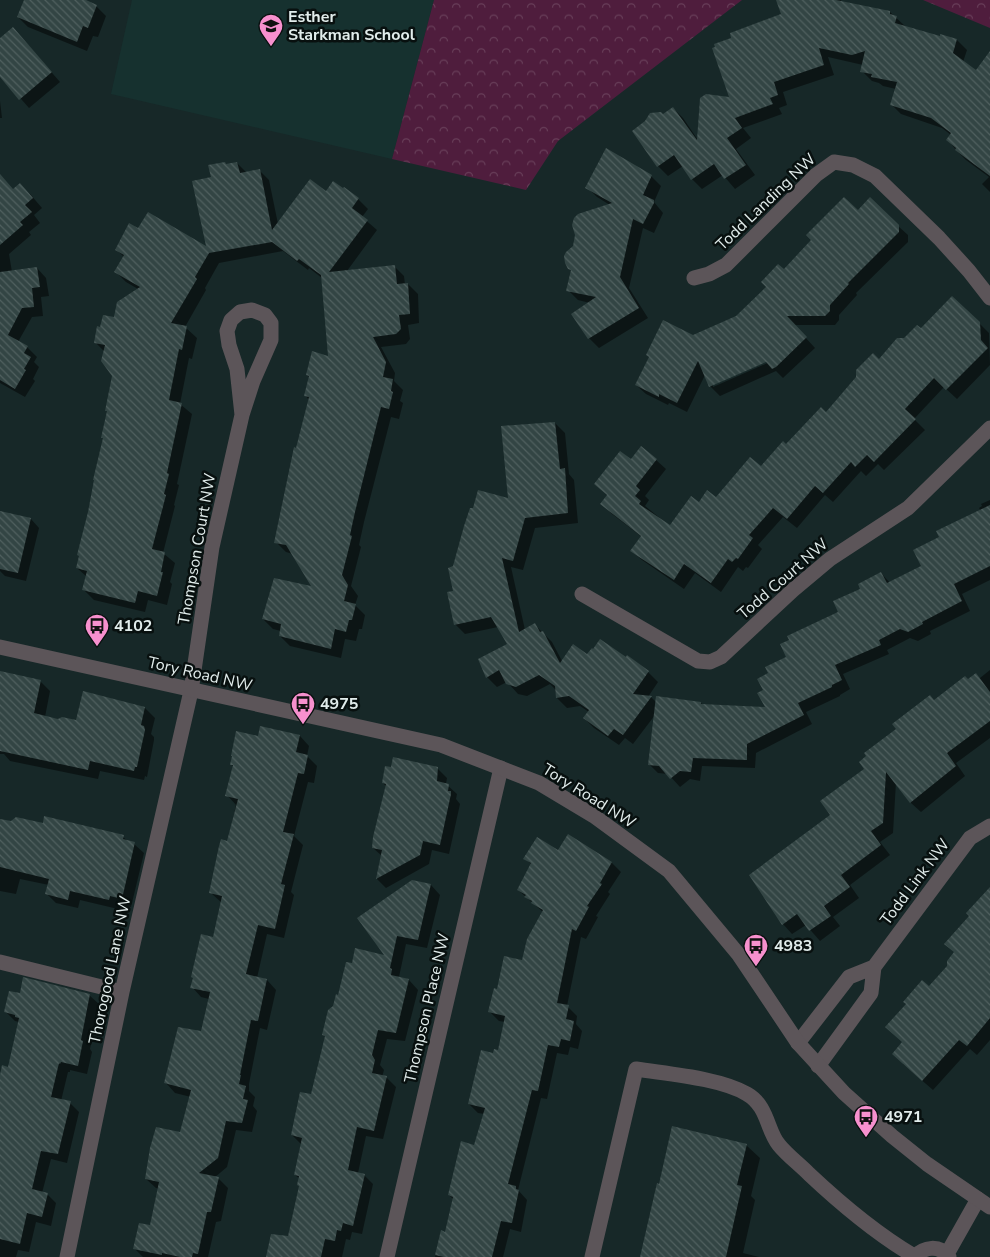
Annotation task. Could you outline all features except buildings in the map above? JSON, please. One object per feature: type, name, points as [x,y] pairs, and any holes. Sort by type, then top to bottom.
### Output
[{"type":"street","name":"Todd Landing NW","points":[[694,278],[709,274],[726,265],[816,174],[834,162],[853,165],[875,176],[939,238],[990,298]]},
{"type":"street","name":"Thompson Court NW","points":[[191,690],[212,547],[242,415],[253,381],[271,340],[271,323],[265,315],[252,310],[240,312],[231,320],[227,331],[229,345],[237,369],[242,415]]},
{"type":"street","name":"Todd Court NW","points":[[582,594],[698,661],[710,662],[721,657],[793,590],[830,559],[908,508],[990,428]]},
{"type":"street","name":"Tory Road NW","points":[[0,647],[441,745],[539,783],[594,816],[669,871],[739,955],[798,1043],[818,1066],[857,1105],[892,1136],[927,1164],[984,1203]]},
{"type":"street","name":"Thorogood Lane NW","points":[[68,1257],[122,992],[191,690]]},
{"type":"street","name":"Thompson Place NW","points":[[387,1257],[501,768]]},
{"type":"street","name":"Todd Link NW","points":[[798,1043],[849,977],[874,966],[970,838],[990,826]]},
{"type":"street","points":[[0,962],[122,992]]},
{"type":"street","points":[[818,1066],[871,993],[874,966]]},
{"type":"street","points":[[592,1257],[636,1069],[678,1075],[729,1086],[749,1095],[766,1114],[777,1144],[837,1200],[886,1240],[914,1257],[926,1248],[941,1250],[948,1255],[984,1203]]},
{"type":"shaded area","name":"Esther Starkman School","points":[[132,0],[434,0],[392,159],[111,94]]},
{"type":"green space","points":[[434,0],[742,0],[558,141],[526,190],[392,159]]},
{"type":"green space","points":[[923,0],[990,0],[990,28]]},
{"type":"place","name":"Esther Starkman School","points":[[271,47]]},
{"type":"place","name":"4102","points":[[97,647]]},
{"type":"place","name":"4975","points":[[303,725]]},
{"type":"place","name":"4983","points":[[756,967]]},
{"type":"place","name":"4971","points":[[866,1138]]}]
